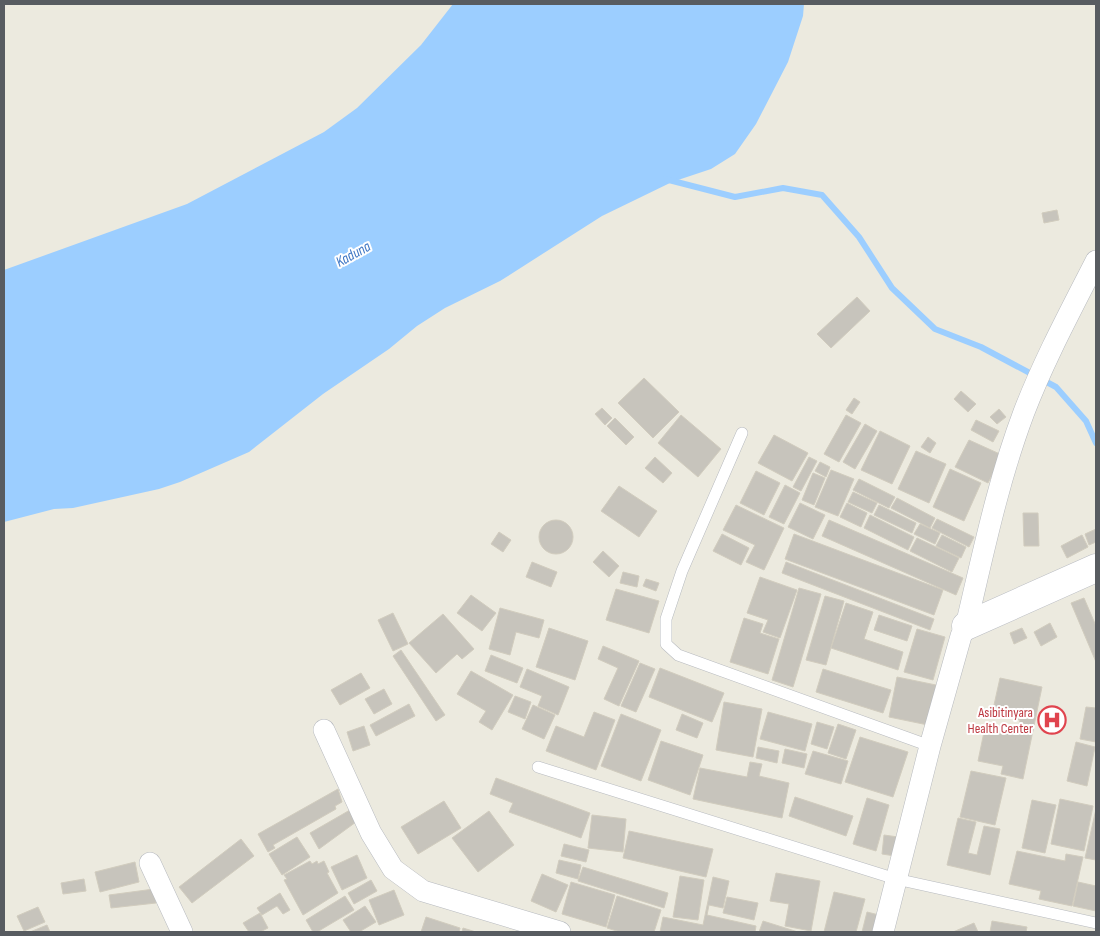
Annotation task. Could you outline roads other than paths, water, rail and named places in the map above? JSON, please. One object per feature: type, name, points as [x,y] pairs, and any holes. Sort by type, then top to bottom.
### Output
[{"type":"street","points":[[883,932],[930,746],[961,636],[966,626],[992,516],[1024,413],[1047,358],[1096,261]]},
{"type":"street","points":[[966,626],[1096,568]]},
{"type":"street","points":[[324,730],[371,833],[393,869],[423,891],[560,932]]},
{"type":"street","points":[[150,863],[182,932]]},
{"type":"lane","points":[[742,434],[682,571],[666,619],[666,644],[678,655],[930,746]]},
{"type":"lane","points":[[538,767],[896,878],[1096,923]]},
{"type":"water","name":"Kaduna","points":[[453,4],[804,4],[803,16],[788,62],[756,124],[735,154],[711,169],[672,182],[602,216],[500,281],[445,308],[323,394],[249,452],[180,482],[159,489],[73,508],[54,509],[4,522],[4,270],[187,204],[324,132],[357,108],[421,45]]},
{"type":"waterway","points":[[665,179],[735,197],[783,188],[822,195],[859,237],[892,288],[935,329],[981,347],[1056,387],[1086,421],[1096,443]]},
{"type":"place","name":"Asibitinyara Health Center","points":[[1052,720]]}]
